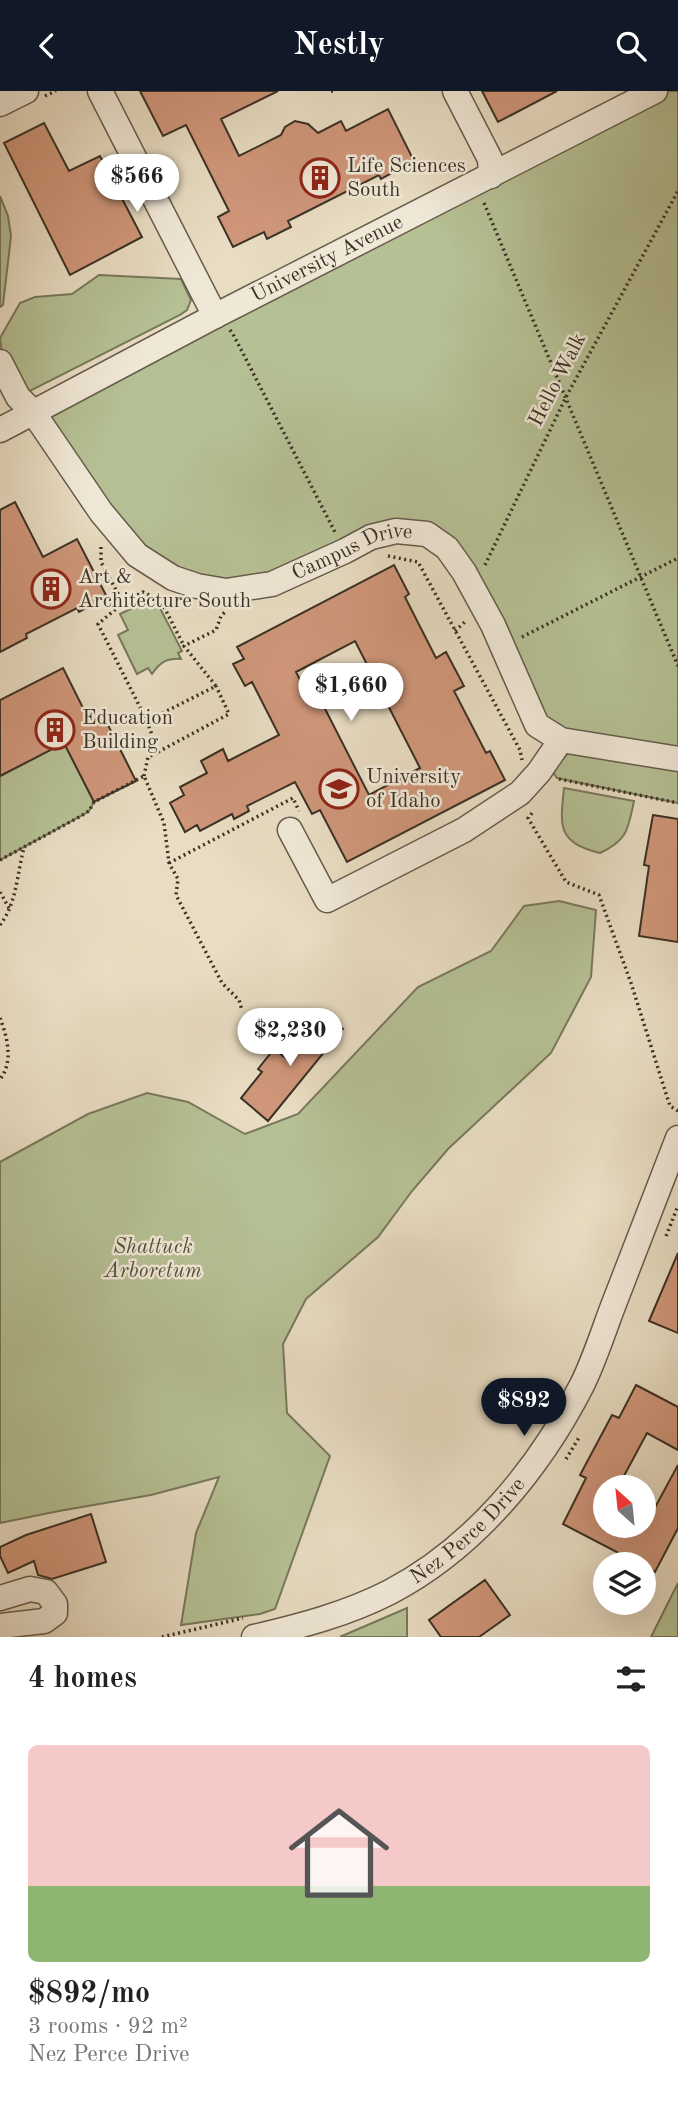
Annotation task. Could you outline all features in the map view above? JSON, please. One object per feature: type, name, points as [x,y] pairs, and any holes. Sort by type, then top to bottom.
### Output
[{"type":"street","points":[[0,104],[26,91]]},
{"type":"street","points":[[100,91],[215,316]]},
{"type":"street","points":[[455,91],[490,159],[484,180]]},
{"type":"street","name":"University Avenue","points":[[0,430],[215,316],[655,91]]},
{"type":"street","name":"Campus Drive","points":[[0,362],[18,397],[33,412],[101,512],[137,555],[173,578],[226,591],[272,585],[371,537],[396,531],[427,534],[447,548],[473,588],[537,725],[561,740],[678,759]]},
{"type":"street","points":[[297,826],[327,900],[464,830],[520,793],[531,767],[561,740]]},
{"type":"street","name":"Nez Perce Drive","points":[[251,1627],[318,1621],[391,1591],[434,1565],[472,1533],[512,1492],[551,1441],[583,1384],[678,1138]]},
{"type":"street","points":[[0,1598],[30,1589],[47,1592],[55,1604],[55,1613],[44,1621],[0,1626]]},
{"type":"path","points":[[484,180],[566,397],[678,666]]},
{"type":"path","name":"Hello Walk","points":[[473,588],[566,397],[678,191]]},
{"type":"path","points":[[215,316],[233,334],[345,551]]},
{"type":"path","points":[[101,542],[101,562],[123,603]]},
{"type":"path","points":[[379,555],[418,562],[531,767],[557,778],[678,803]]},
{"type":"path","points":[[501,647],[678,558]]},
{"type":"path","points":[[158,752],[147,721],[99,624],[123,603],[144,592],[160,601],[184,646],[216,686],[229,714],[158,752],[148,757],[144,776],[164,823],[169,863],[178,879],[176,895],[222,982],[239,999],[242,1010]]},
{"type":"path","points":[[184,646],[216,630],[221,615],[229,609]]},
{"type":"path","points":[[147,721],[216,686]]},
{"type":"path","points":[[0,860],[81,816],[89,811],[94,802],[144,776]]},
{"type":"path","points":[[169,863],[293,798],[297,826]]},
{"type":"path","points":[[535,808],[528,818],[566,882],[599,895],[631,983],[670,1106],[678,1111]]},
{"type":"path","points":[[0,925],[17,885],[18,868],[24,848]]},
{"type":"path","points":[[0,891],[9,908]]},
{"type":"path","points":[[0,1018],[9,1052],[4,1075],[0,1079]]},
{"type":"path","points":[[162,1637],[251,1627]]},
{"type":"green space","points":[[655,91],[678,91],[678,759],[561,740],[520,687],[427,534],[226,591],[137,555],[33,412]]},
{"type":"green space","points":[[0,196],[8,216],[11,236],[3,305],[0,307]]},
{"type":"green space","points":[[99,275],[181,279],[191,300],[187,310],[180,315],[18,397],[4,370],[0,338],[20,303],[35,297],[72,294]]},
{"type":"green space","points":[[145,602],[159,606],[182,651],[178,653],[181,659],[164,662],[152,674],[148,668],[137,674],[118,635],[128,630],[120,614]]},
{"type":"green space","points":[[62,739],[94,802],[89,811],[81,816],[0,860],[0,776],[39,756]]},
{"type":"green space","points":[[570,751],[678,768],[678,803],[557,778],[552,771]]},
{"type":"green space","points":[[564,788],[634,801],[628,826],[621,838],[600,853],[586,849],[569,838],[562,823]]},
{"type":"green space","name":"Shattuck Arboretum","points":[[559,901],[596,910],[591,977],[551,1053],[448,1149],[378,1237],[306,1299],[283,1344],[287,1413],[330,1456],[275,1609],[260,1614],[181,1625],[196,1533],[219,1477],[151,1495],[0,1523],[0,1162],[88,1114],[147,1093],[188,1102],[245,1134],[298,1114],[418,987],[491,951],[524,906]]},
{"type":"green space","points":[[678,1583],[678,1637],[651,1637]]},
{"type":"green space","points":[[407,1608],[407,1637],[340,1637],[342,1636]]},
{"type":"building","name":"Life Sciences South","points":[[140,91],[278,91],[221,119],[239,156],[281,135],[285,127],[295,121],[308,124],[318,133],[341,121],[346,131],[388,109],[414,161],[381,179],[379,175],[288,221],[291,227],[267,239],[264,232],[233,247],[218,217],[229,211],[186,125],[163,136]]},
{"type":"building","points":[[482,91],[557,91],[498,122]]},
{"type":"building","points":[[44,123],[69,171],[100,156],[142,237],[70,275],[4,143]]},
{"type":"building","name":"Art & Architecture South","points":[[15,502],[43,557],[77,539],[107,597],[79,612],[77,608],[26,634],[27,638],[0,652],[0,510]]},
{"type":"building","points":[[394,565],[409,594],[405,597],[436,658],[446,652],[464,686],[454,691],[486,753],[490,751],[505,780],[347,862],[320,810],[312,814],[295,782],[247,806],[249,811],[234,819],[232,814],[200,831],[197,825],[185,832],[170,803],[184,795],[180,787],[207,773],[201,761],[223,749],[228,761],[279,735],[252,682],[245,686],[233,664],[244,659],[237,647]],"holes":[[[355,641],[420,768],[369,795],[318,695],[310,699],[296,672]]]},
{"type":"building","name":"Education Building","points":[[63,668],[89,720],[102,713],[136,781],[94,802],[64,743],[0,776],[0,700]]},
{"type":"building","points":[[653,815],[678,819],[678,942],[639,936],[649,866],[644,865]]},
{"type":"building","points":[[322,1012],[343,1029],[268,1121],[241,1098],[262,1072],[258,1069],[274,1049],[286,1058]]},
{"type":"building","points":[[678,1253],[678,1333],[649,1321]]},
{"type":"building","points":[[636,1385],[678,1407],[678,1450],[647,1433],[624,1475],[593,1475],[593,1538],[656,1538],[656,1506],[678,1465],[678,1528],[656,1570],[656,1552],[617,1552],[563,1524],[586,1478],[580,1475],[612,1415],[619,1418]]},
{"type":"building","points":[[91,1514],[106,1562],[52,1579],[38,1575],[34,1561],[8,1573],[0,1556],[0,1547],[26,1535]]},
{"type":"building","points":[[485,1580],[510,1615],[479,1637],[441,1637],[429,1620]]},
{"type":"place","name":"Life Sciences South","points":[[320,178]]},
{"type":"place","name":"Art & Architecture South","points":[[51,589]]},
{"type":"place","name":"Education Building","points":[[55,730]]},
{"type":"place","name":"University of Idaho","points":[[339,789]]}]
